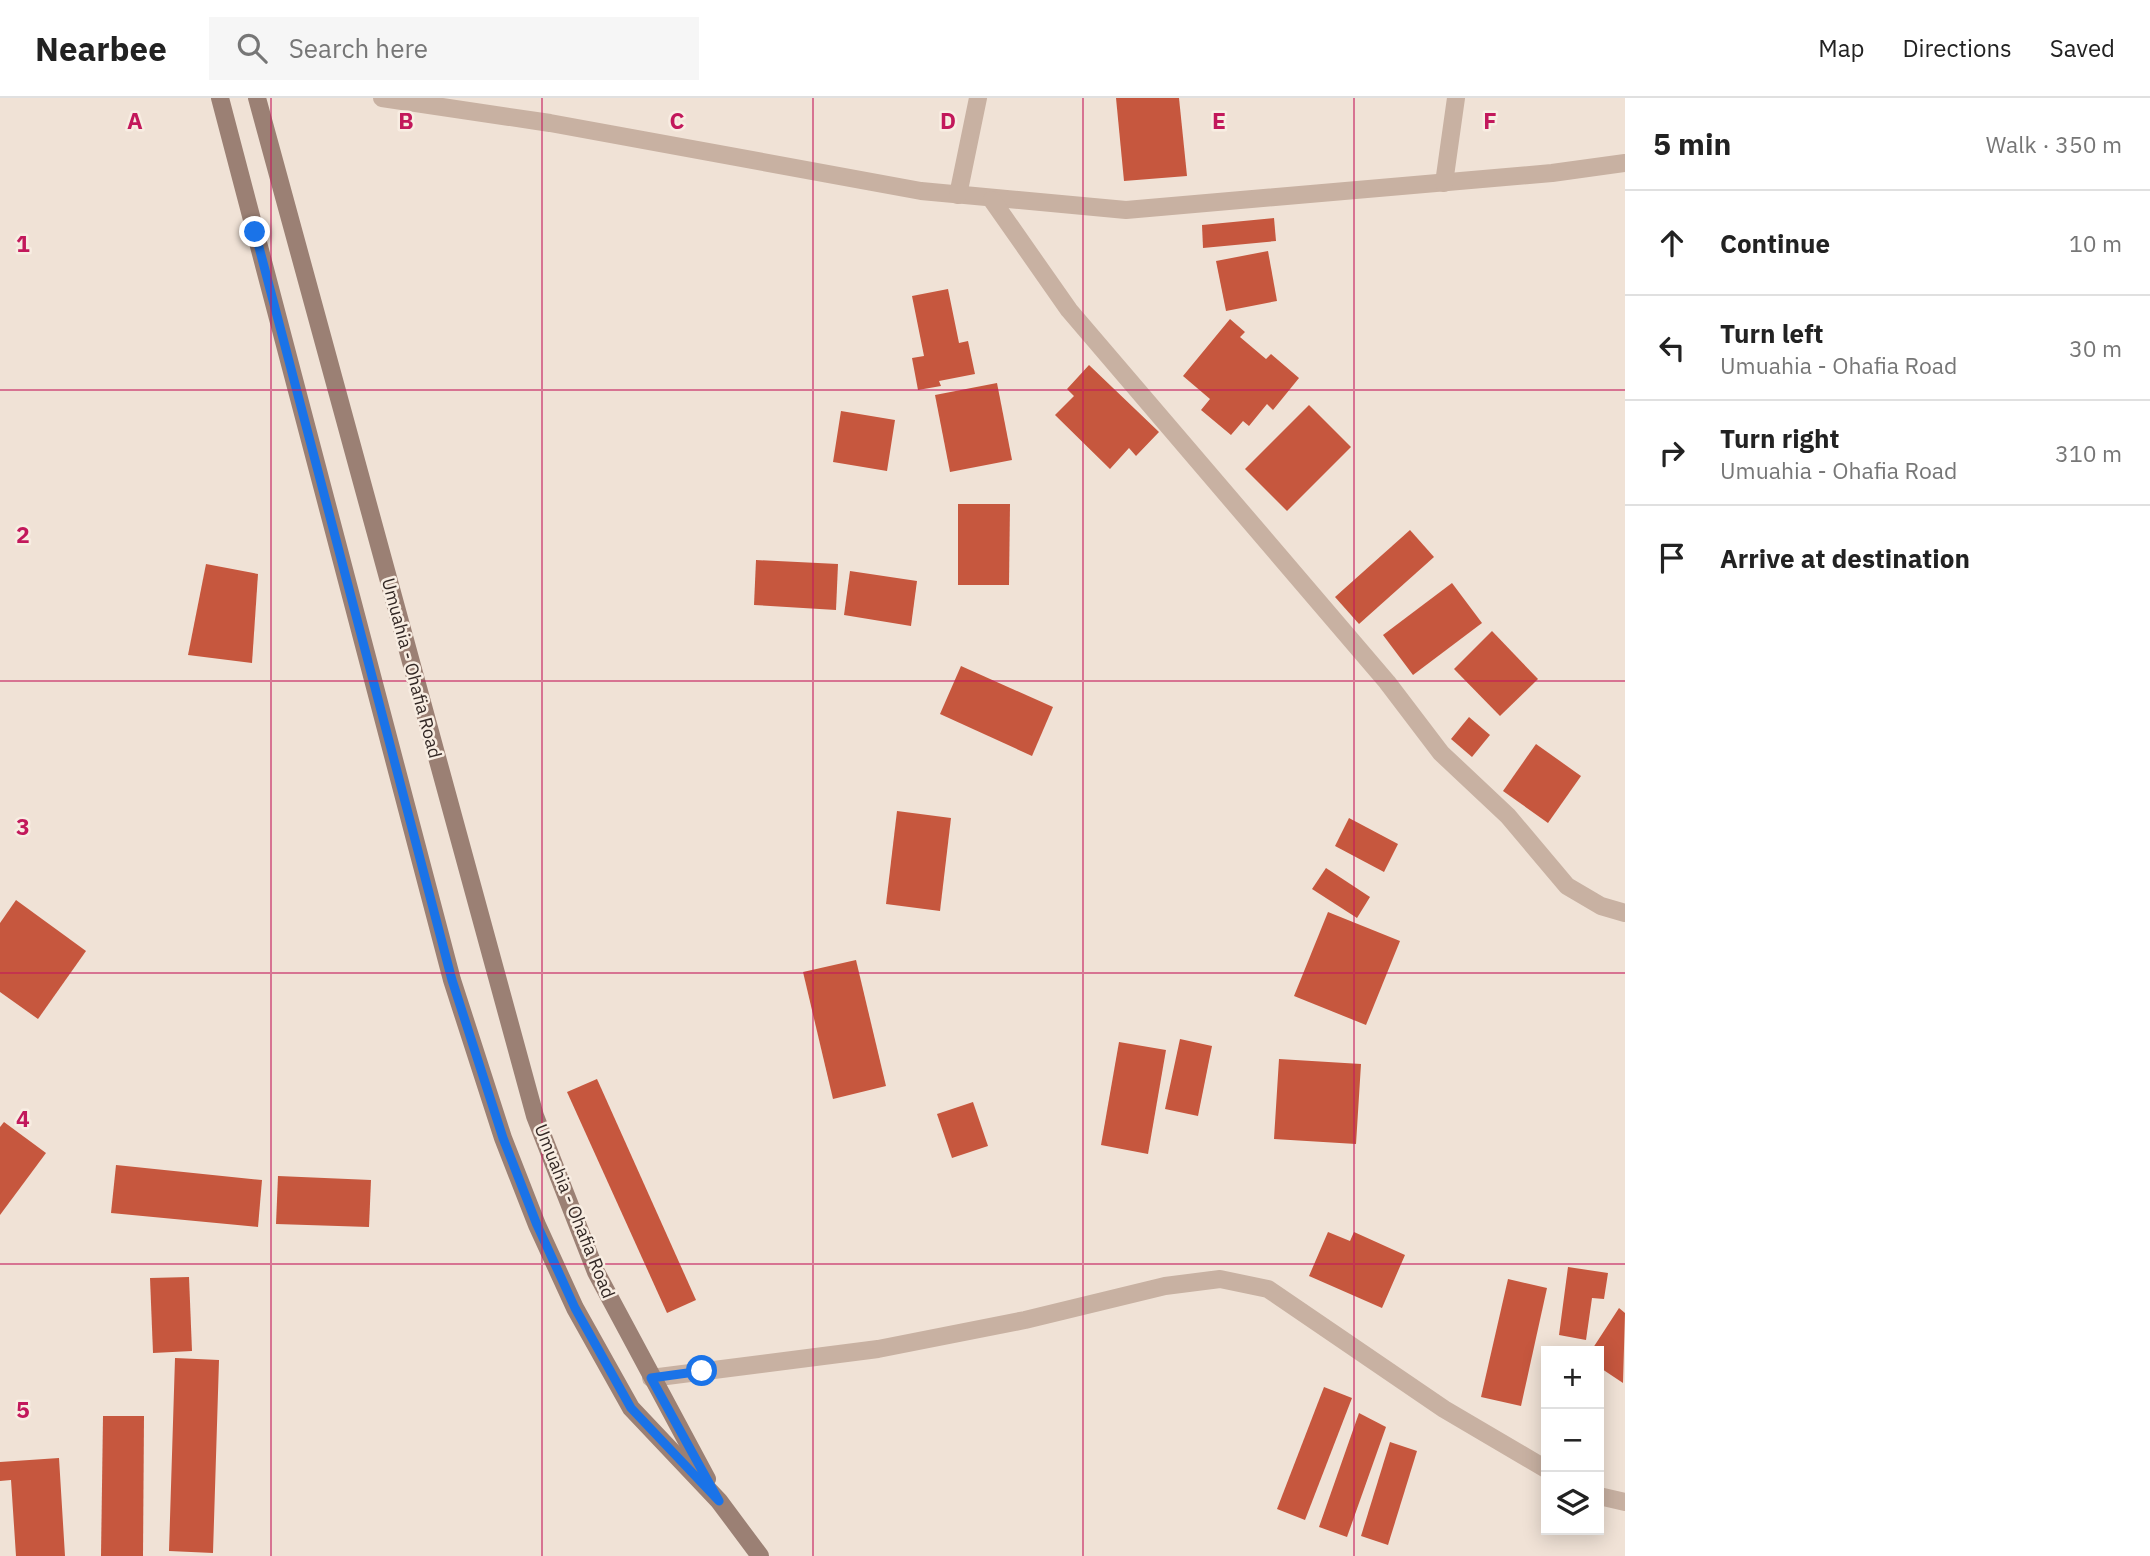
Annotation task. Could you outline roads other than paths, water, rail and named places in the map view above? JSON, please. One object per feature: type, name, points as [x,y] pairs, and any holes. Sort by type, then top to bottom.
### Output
[{"type":"main road","name":"Umuahia - Ohafia Road","points":[[220,98],[452,980],[503,1138],[537,1225],[575,1308],[631,1408],[719,1501]]},
{"type":"main road","name":"Umuahia - Ohafia Road","points":[[257,98],[536,1116],[597,1272],[651,1378],[719,1501]]},
{"type":"main road","points":[[719,1501],[760,1556]]},
{"type":"street","points":[[382,98],[550,123],[921,191],[992,200],[1126,210],[1552,173],[1625,163]]},
{"type":"street","points":[[958,195],[978,98]]},
{"type":"street","points":[[1444,183],[1456,98]]},
{"type":"street","points":[[992,200],[1069,310],[1387,682],[1441,753],[1508,816],[1567,886],[1601,906],[1625,913]]},
{"type":"street","points":[[651,1378],[878,1349],[1025,1320],[1165,1286],[1220,1279],[1268,1289],[1444,1409],[1541,1466]]},
{"type":"street","points":[[1604,1497],[1625,1502]]}]
